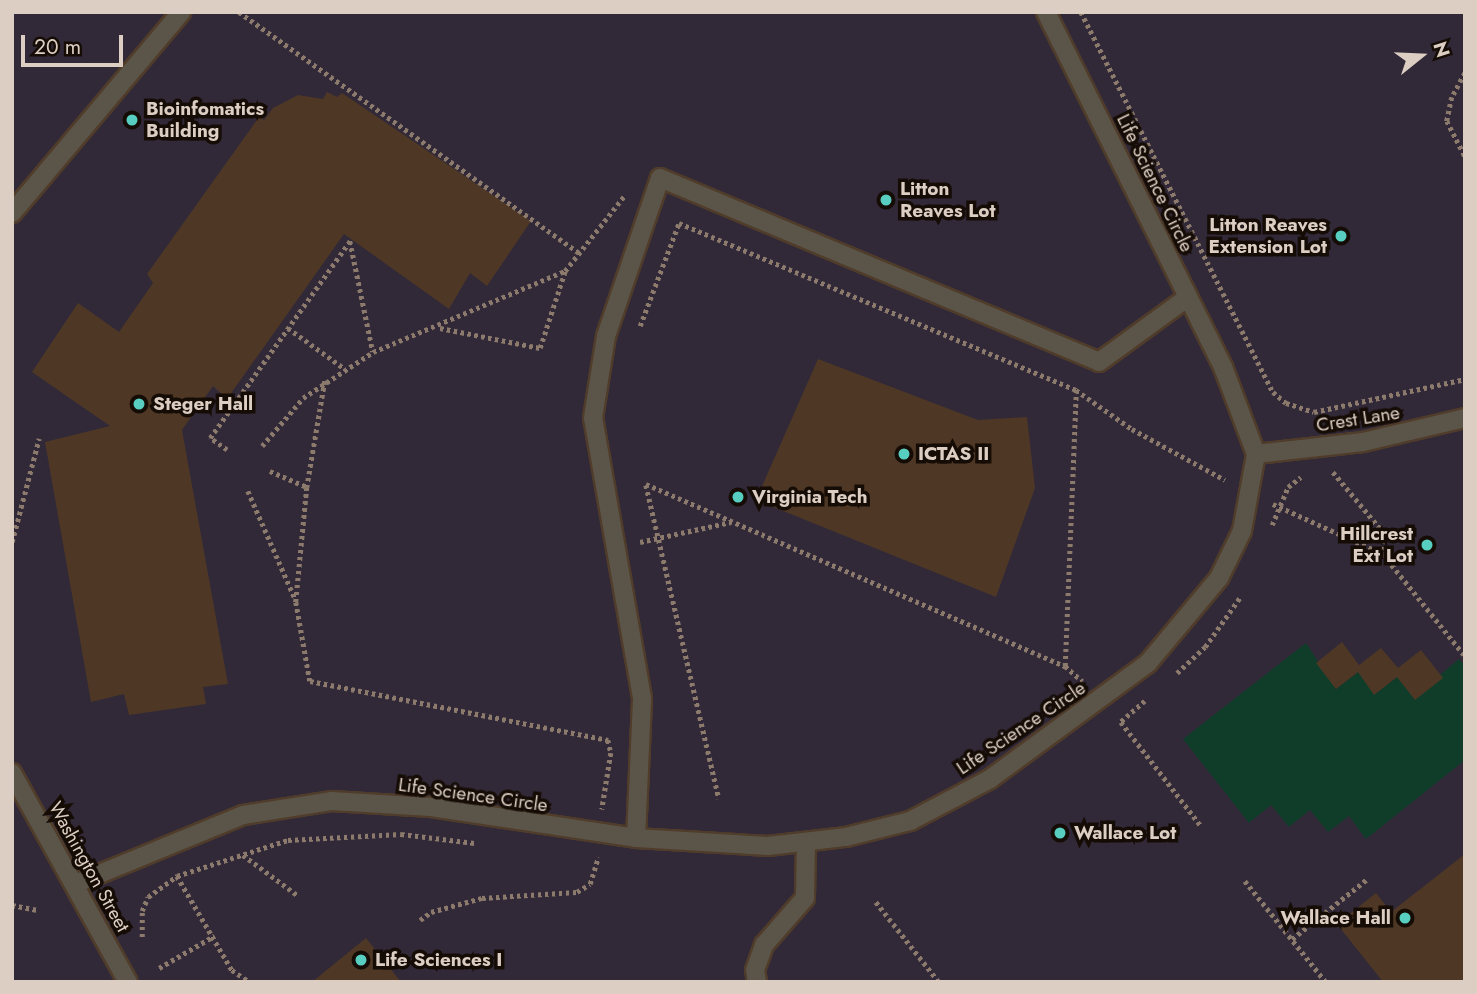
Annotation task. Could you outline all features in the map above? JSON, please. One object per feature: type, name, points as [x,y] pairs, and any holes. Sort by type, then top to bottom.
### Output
[{"type":"street","points":[[12,213],[181,12]]},
{"type":"street","name":"Life Science Circle","points":[[75,884],[243,815],[331,801],[431,807],[599,835],[768,846],[806,842],[910,821],[990,779],[1148,663],[1195,612],[1219,578],[1242,531],[1252,494],[1256,454],[1223,367],[1046,12]]},
{"type":"street","points":[[636,838],[642,698],[593,418],[606,336],[660,178],[1099,362],[1188,297]]},
{"type":"street","name":"Crest Lane","points":[[1256,454],[1363,442],[1465,418]]},
{"type":"street","name":"Washington Street","points":[[12,773],[128,982]]},
{"type":"street","points":[[757,982],[755,970],[764,946],[805,898],[806,842]]},
{"type":"path","points":[[239,12],[580,253]]},
{"type":"path","points":[[1081,12],[1273,393],[1286,404],[1314,412],[1465,379]]},
{"type":"path","points":[[1465,73],[1452,97],[1447,121],[1465,156]]},
{"type":"path","points":[[438,328],[540,348],[565,271],[625,195]]},
{"type":"path","points":[[635,338],[679,223],[1076,390],[1132,429],[1252,494],[1383,554],[1465,656]]},
{"type":"path","points":[[227,450],[210,438],[350,241],[373,352]]},
{"type":"path","points":[[262,446],[285,416],[325,382],[373,352],[438,328],[565,271]]},
{"type":"path","points":[[288,328],[345,369]]},
{"type":"path","points":[[296,602],[307,487],[325,382]]},
{"type":"path","points":[[1065,666],[1076,390]]},
{"type":"path","points":[[12,542],[39,438]]},
{"type":"path","points":[[1319,469],[1344,481],[1384,533],[1383,554]]},
{"type":"path","points":[[271,471],[307,487]]},
{"type":"path","points":[[1269,535],[1278,506],[1288,487],[1310,473]]},
{"type":"path","points":[[719,799],[646,484],[1065,666],[1102,699],[1201,826]]},
{"type":"path","points":[[248,491],[296,602],[310,681],[608,740],[611,753],[598,858],[590,884],[577,892],[482,898],[432,912],[420,920]]},
{"type":"path","points":[[659,536],[731,522]]},
{"type":"path","points":[[1170,680],[1205,647],[1245,588]]},
{"type":"path","points":[[1121,722],[1152,695]]},
{"type":"path","points":[[142,937],[142,911],[148,897],[177,876],[288,840],[401,834],[480,844]]},
{"type":"path","points":[[242,855],[297,895]]},
{"type":"path","points":[[585,856],[610,859]]},
{"type":"path","points":[[177,876],[232,970],[250,982]]},
{"type":"path","points":[[1292,939],[1366,880]]},
{"type":"path","points":[[1245,881],[1326,982]]},
{"type":"path","points":[[876,902],[939,982]]},
{"type":"path","points":[[12,905],[38,910]]},
{"type":"path","points":[[159,968],[214,936]]},
{"type":"shaded area","name":"Virginia Tech","points":[[12,12],[1465,12],[1465,982],[12,982]]},
{"type":"green space","points":[[1306,643],[1336,689],[1358,672],[1375,694],[1397,677],[1440,675],[1459,659],[1465,666],[1465,760],[1366,839],[1349,816],[1328,832],[1310,810],[1289,827],[1271,805],[1249,823],[1183,739]]},
{"type":"building","name":"Steger Hall","points":[[327,92],[337,97],[342,93],[531,221],[487,286],[470,273],[449,309],[344,234],[227,399],[213,386],[182,430],[228,684],[203,687],[206,704],[129,715],[124,694],[91,702],[45,442],[110,426],[32,372],[78,303],[119,332],[153,283],[147,274],[259,117],[264,120],[273,108],[298,95],[323,99]]},
{"type":"building","name":"ICTAS II","points":[[818,359],[978,420],[1027,417],[1035,488],[996,597],[756,500]]},
{"type":"building","points":[[1342,642],[1359,665],[1381,648],[1398,668],[1421,650],[1443,678],[1415,700],[1397,677],[1374,695],[1358,672],[1336,689],[1316,663]]},
{"type":"building","name":"Wallace Hall","points":[[1465,854],[1465,982],[1383,982],[1337,924],[1376,893],[1391,912]]},
{"type":"building","name":"Life Sciences I","points":[[366,938],[401,982],[312,982]]},
{"type":"place","name":"Bioinfomatics Building","points":[[132,120]]},
{"type":"place","name":"Litton Reaves Lot","points":[[886,200]]},
{"type":"place","name":"Litton Reaves Extension Lot","points":[[1341,236]]},
{"type":"place","name":"Steger Hall","points":[[139,404]]},
{"type":"place","name":"ICTAS II","points":[[904,454]]},
{"type":"place","name":"Virginia Tech","points":[[738,497]]},
{"type":"place","name":"Hillcrest Ext Lot","points":[[1427,545]]},
{"type":"place","name":"Wallace Lot","points":[[1060,833]]},
{"type":"place","name":"Wallace Hall","points":[[1405,918]]},
{"type":"place","name":"Life Sciences I","points":[[361,960]]}]
